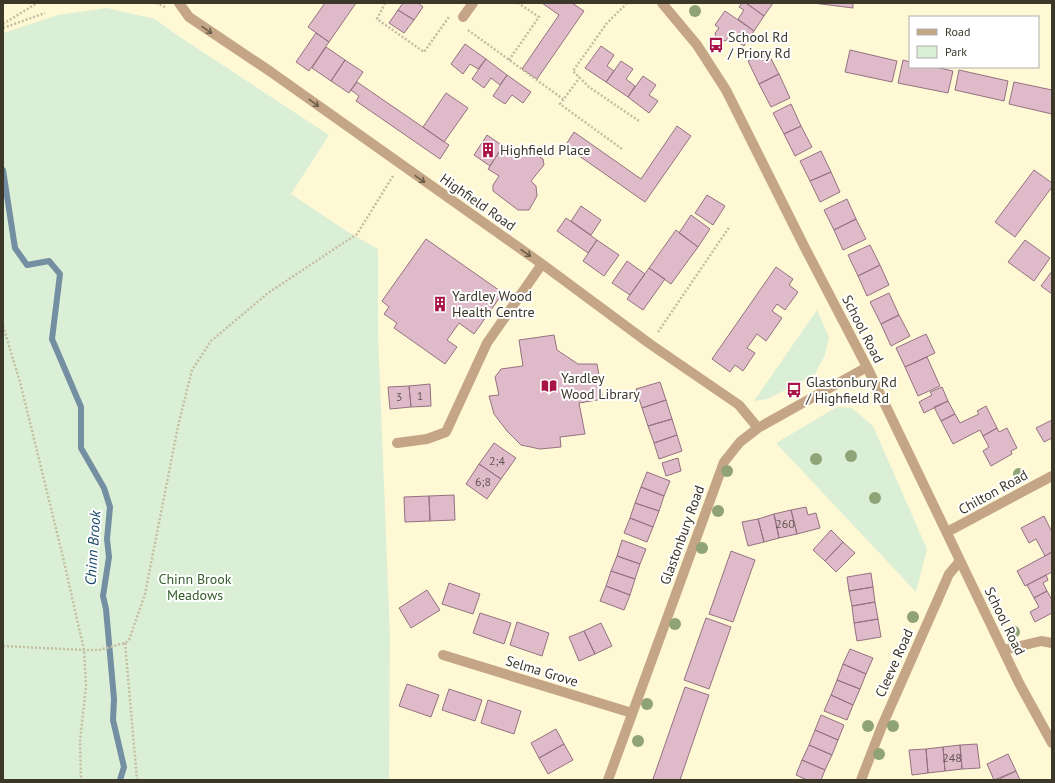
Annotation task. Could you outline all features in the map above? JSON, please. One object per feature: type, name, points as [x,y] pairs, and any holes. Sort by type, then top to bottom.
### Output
[{"type":"street","name":"Highfield Road","points":[[179,3],[189,17],[271,72],[400,165],[542,264],[650,344],[739,405],[758,428]]},
{"type":"street","points":[[461,20],[473,3]]},
{"type":"street","name":"School Road","points":[[662,3],[697,46],[726,90],[804,246],[867,366],[1019,683],[1052,743]]},
{"type":"street","points":[[397,443],[427,439],[446,432],[487,343],[542,264]]},
{"type":"street","name":"Glastonbury Road","points":[[608,780],[724,462],[740,442],[758,428],[867,366]]},
{"type":"street","name":"Chilton Road","points":[[947,532],[1052,476]]},
{"type":"street","name":"Cleeve Road","points":[[860,780],[882,726],[949,574],[960,561]]},
{"type":"street","points":[[1004,650],[1041,641],[1052,643]]},
{"type":"street","name":"Selma Grove","points":[[443,655],[632,713]]},
{"type":"path","points":[[3,24],[37,3]]},
{"type":"path","points":[[385,3],[377,19],[424,52],[449,16],[461,20],[509,60],[563,99]]},
{"type":"path","points":[[509,60],[539,18],[518,3]]},
{"type":"path","points":[[627,3],[606,23],[573,71],[589,87],[639,121]]},
{"type":"path","points":[[3,28],[45,13]]},
{"type":"path","points":[[580,78],[560,104],[622,148]]},
{"type":"path","points":[[3,646],[98,650],[125,643],[129,640],[145,594],[178,426],[192,370],[211,341],[268,293],[357,234],[400,165]]},
{"type":"path","points":[[650,344],[730,226]]},
{"type":"path","points":[[3,326],[20,382],[84,650],[86,686],[80,741],[81,780]]},
{"type":"path","points":[[125,643],[137,780]]},
{"type":"green space","name":"Chinn Brook Meadows","points":[[107,8],[155,19],[329,135],[291,194],[348,232],[378,249],[378,332],[390,637],[389,780],[3,780],[3,33],[58,15]]},
{"type":"green space","points":[[817,310],[829,337],[825,355],[815,374],[768,399],[754,401]]},
{"type":"green space","points":[[837,407],[852,408],[873,426],[927,549],[916,592],[776,443]]},
{"type":"building","points":[[325,3],[356,3],[329,42],[308,27]]},
{"type":"building","points":[[403,3],[418,3],[423,7],[414,20],[398,10]]},
{"type":"building","points":[[542,3],[572,3],[584,11],[537,79],[522,69],[559,15]]},
{"type":"building","points":[[742,3],[746,3],[764,16],[754,31],[738,19],[744,10],[739,7]]},
{"type":"building","points":[[746,3],[773,3],[764,16]]},
{"type":"building","points":[[813,3],[853,3],[853,8]]},
{"type":"building","points":[[398,10],[414,20],[404,33],[389,23]]},
{"type":"building","points":[[725,11],[754,31],[744,46],[729,36],[727,40],[721,42],[716,37],[715,33],[719,28],[715,25]]},
{"type":"building","points":[[316,33],[329,42],[309,71],[296,62]]},
{"type":"building","points":[[465,44],[486,59],[478,69],[470,64],[463,74],[451,64]]},
{"type":"building","points":[[601,46],[614,55],[607,66],[614,71],[606,82],[585,68]]},
{"type":"building","points":[[326,47],[345,60],[331,81],[312,68]]},
{"type":"building","points":[[850,50],[897,61],[892,82],[845,72]]},
{"type":"building","points":[[767,51],[779,74],[759,84],[748,61]]},
{"type":"building","points":[[486,59],[507,75],[500,85],[491,78],[484,88],[472,79]]},
{"type":"building","points":[[345,60],[363,72],[349,93],[331,81]]},
{"type":"building","points":[[903,60],[909,62],[909,68],[940,68],[953,71],[948,93],[898,83]]},
{"type":"building","points":[[621,61],[633,69],[626,79],[635,86],[628,97],[606,82]]},
{"type":"building","points":[[959,70],[1008,81],[1004,101],[955,90]]},
{"type":"building","points":[[779,74],[790,98],[771,107],[759,84]]},
{"type":"building","points":[[507,75],[531,92],[523,103],[512,95],[505,104],[493,96]]},
{"type":"building","points":[[643,76],[656,85],[649,95],[658,101],[649,113],[628,97]]},
{"type":"building","points":[[357,82],[449,145],[440,159],[356,101],[359,96],[351,90]]},
{"type":"building","points":[[1014,82],[1052,90],[1052,114],[1009,104]]},
{"type":"building","points":[[446,93],[468,108],[444,142],[423,127]]},
{"type":"building","points":[[791,104],[801,126],[784,134],[773,113]]},
{"type":"building","points":[[677,126],[691,136],[645,202],[565,146],[574,132],[641,179]]},
{"type":"building","points":[[801,126],[812,147],[795,156],[784,134]]},
{"type":"building","name":"Highfield Place","points":[[487,135],[503,146],[490,166],[474,155]]},
{"type":"building","points":[[503,146],[514,154],[521,149],[526,148],[543,159],[544,165],[531,181],[536,186],[537,196],[529,210],[518,210],[493,191],[493,185],[499,176],[488,169]]},
{"type":"building","points":[[821,151],[831,172],[810,181],[800,161]]},
{"type":"building","points":[[1034,170],[1052,183],[1052,187],[1015,237],[995,222]]},
{"type":"building","points":[[831,172],[840,192],[820,202],[810,181]]},
{"type":"building","points":[[707,195],[725,206],[713,225],[695,213]]},
{"type":"building","points":[[847,199],[856,219],[834,230],[824,210]]},
{"type":"building","points":[[581,206],[601,220],[591,235],[571,221]]},
{"type":"building","points":[[691,215],[710,229],[698,247],[679,233]]},
{"type":"building","points":[[566,218],[597,240],[588,253],[557,231]]},
{"type":"building","points":[[856,219],[866,239],[843,250],[834,230]]},
{"type":"building","points":[[676,230],[698,247],[671,284],[649,268]]},
{"type":"building","name":"Yardley Wood Health Centre","points":[[426,239],[503,293],[474,334],[459,323],[447,340],[457,347],[445,364],[394,328],[397,323],[384,314],[389,307],[382,301]]},
{"type":"building","points":[[597,240],[619,255],[604,276],[583,261]]},
{"type":"building","points":[[1025,240],[1050,258],[1034,281],[1008,262]]},
{"type":"building","points":[[870,245],[880,265],[858,276],[848,255]]},
{"type":"building","points":[[627,261],[645,274],[630,295],[612,283]]},
{"type":"building","points":[[880,265],[889,285],[867,296],[858,276]]},
{"type":"building","points":[[776,267],[793,279],[789,285],[798,292],[785,310],[777,304],[772,311],[782,318],[766,341],[757,334],[747,348],[755,353],[743,371],[735,365],[730,372],[712,359]]},
{"type":"building","points":[[649,268],[665,279],[643,310],[627,299]]},
{"type":"building","points":[[1052,271],[1052,294],[1041,286]]},
{"type":"building","points":[[889,293],[899,315],[881,324],[870,302]]},
{"type":"building","points":[[899,315],[910,336],[891,346],[881,324]]},
{"type":"building","points":[[926,334],[935,353],[905,367],[896,348]]},
{"type":"building","name":"Yardley Wood Library","points":[[554,335],[557,350],[578,364],[597,364],[603,399],[579,403],[585,434],[560,437],[561,447],[540,449],[521,445],[507,431],[494,414],[489,396],[499,395],[495,377],[501,369],[523,366],[519,340]]},
{"type":"building","points":[[927,357],[940,386],[918,396],[905,367]]},
{"type":"building","points":[[660,382],[666,400],[642,408],[636,389]]},
{"type":"building","points":[[430,384],[431,406],[411,407],[409,386]]},
{"type":"building","points":[[409,386],[411,407],[390,409],[388,387]]},
{"type":"building","points":[[942,387],[948,401],[924,413],[919,402],[932,395],[930,392]]},
{"type":"building","points":[[666,400],[672,419],[648,426],[642,408]]},
{"type":"building","points":[[948,401],[955,414],[941,421],[934,407]]},
{"type":"building","points":[[986,406],[997,428],[983,436],[980,430],[953,444],[941,421],[955,414],[960,423],[979,414],[977,411]]},
{"type":"building","points":[[672,419],[677,435],[654,443],[648,426]]},
{"type":"building","points":[[1052,420],[1052,438],[1044,442],[1036,428]]},
{"type":"building","points":[[997,428],[999,432],[1007,428],[1017,448],[1011,451],[1012,454],[991,466],[983,451],[989,447],[983,436]]},
{"type":"building","points":[[677,435],[682,451],[659,459],[654,443]]},
{"type":"building","points":[[494,443],[516,458],[501,479],[479,464]]},
{"type":"building","points":[[678,458],[681,471],[666,476],[662,463]]},
{"type":"building","points":[[479,464],[501,479],[487,499],[466,484]]},
{"type":"building","points":[[647,472],[670,481],[664,496],[641,487]]},
{"type":"building","points":[[641,487],[664,496],[659,511],[635,503]]},
{"type":"building","points":[[454,495],[455,520],[430,521],[429,496]]},
{"type":"building","points":[[429,496],[430,521],[405,522],[404,497]]},
{"type":"building","points":[[635,503],[659,511],[653,527],[630,518]]},
{"type":"building","points":[[806,507],[808,515],[816,513],[820,528],[797,534],[791,510]]},
{"type":"building","points":[[791,510],[797,534],[779,538],[774,514]]},
{"type":"building","points":[[774,514],[779,538],[764,542],[758,519]]},
{"type":"building","points":[[1044,516],[1052,532],[1052,552],[1045,556],[1036,539],[1029,543],[1021,528]]},
{"type":"building","points":[[630,518],[653,527],[647,542],[624,533]]},
{"type":"building","points":[[758,519],[764,542],[748,546],[742,522]]},
{"type":"building","points":[[831,530],[843,542],[825,561],[813,550]]},
{"type":"building","points":[[622,540],[646,549],[640,564],[617,556]]},
{"type":"building","points":[[843,542],[855,553],[836,572],[825,561]]},
{"type":"building","points":[[731,551],[755,560],[733,622],[709,614]]},
{"type":"building","points":[[1052,552],[1052,572],[1025,586],[1017,571]]},
{"type":"building","points":[[617,556],[640,564],[635,579],[611,571]]},
{"type":"building","points":[[611,571],[635,579],[630,595],[606,586]]},
{"type":"building","points":[[871,573],[873,587],[849,591],[847,577]]},
{"type":"building","points":[[1046,575],[1048,580],[1043,583],[1047,591],[1034,598],[1027,585]]},
{"type":"building","points":[[449,583],[480,594],[473,614],[442,604]]},
{"type":"building","points":[[606,586],[630,595],[624,610],[600,601]]},
{"type":"building","points":[[873,587],[875,602],[852,606],[849,591]]},
{"type":"building","points":[[427,590],[440,610],[411,628],[399,608]]},
{"type":"building","points":[[1047,591],[1052,600],[1052,613],[1035,622],[1030,612],[1039,607],[1034,598]]},
{"type":"building","points":[[875,602],[878,619],[854,623],[852,606]]},
{"type":"building","points":[[480,613],[511,623],[504,644],[473,633]]},
{"type":"building","points":[[706,618],[731,627],[709,689],[684,680]]},
{"type":"building","points":[[878,619],[881,637],[857,641],[854,623]]},
{"type":"building","points":[[517,622],[549,633],[542,656],[510,645]]},
{"type":"building","points":[[601,623],[612,646],[595,654],[584,631]]},
{"type":"building","points":[[584,631],[595,654],[579,661],[569,637]]},
{"type":"building","points":[[850,649],[873,658],[866,674],[843,664]]},
{"type":"building","points":[[843,664],[866,674],[860,689],[837,680]]},
{"type":"building","points":[[837,680],[860,689],[853,705],[831,695]]},
{"type":"building","points":[[407,684],[439,695],[431,717],[399,706]]},
{"type":"building","points":[[685,687],[709,695],[680,780],[656,780],[653,779]]},
{"type":"building","points":[[449,689],[482,700],[475,721],[442,710]]},
{"type":"building","points":[[831,695],[853,705],[847,720],[824,711]]},
{"type":"building","points":[[488,700],[521,711],[514,734],[481,723]]},
{"type":"building","points":[[821,715],[844,725],[838,740],[815,730]]},
{"type":"building","points":[[556,729],[564,744],[539,758],[531,743]]},
{"type":"building","points":[[815,730],[838,740],[832,755],[809,745]]},
{"type":"building","points":[[564,744],[573,760],[548,774],[539,758]]},
{"type":"building","points":[[977,744],[980,768],[962,769],[960,745]]},
{"type":"building","points":[[809,745],[832,755],[825,770],[802,760]]},
{"type":"building","points":[[960,745],[962,769],[945,771],[943,747]]},
{"type":"building","points":[[943,747],[945,771],[928,773],[926,749]]},
{"type":"building","points":[[926,749],[928,773],[912,775],[909,750]]},
{"type":"building","points":[[1008,754],[1016,771],[994,780],[987,764]]},
{"type":"building","points":[[802,760],[825,770],[821,780],[807,780],[796,775]]},
{"type":"building","points":[[1016,771],[1020,780],[997,780]]},
{"type":"waterway","name":"Chinn Brook","points":[[3,170],[15,248],[27,265],[49,261],[60,274],[52,339],[81,407],[81,448],[104,488],[110,507],[107,539],[109,557],[103,596],[106,609],[114,699],[113,720],[124,767],[120,780]]},
{"type":"place","name":"School Rd / Priory Rd","points":[[716,45]]},
{"type":"place","name":"Highfield Place","points":[[488,150]]},
{"type":"place","name":"Yardley Wood Health Centre","points":[[440,304]]},
{"type":"place","name":"Yardley Wood Library","points":[[549,386]]},
{"type":"place","name":"Glastonbury Rd / Highfield Rd","points":[[794,390]]}]
